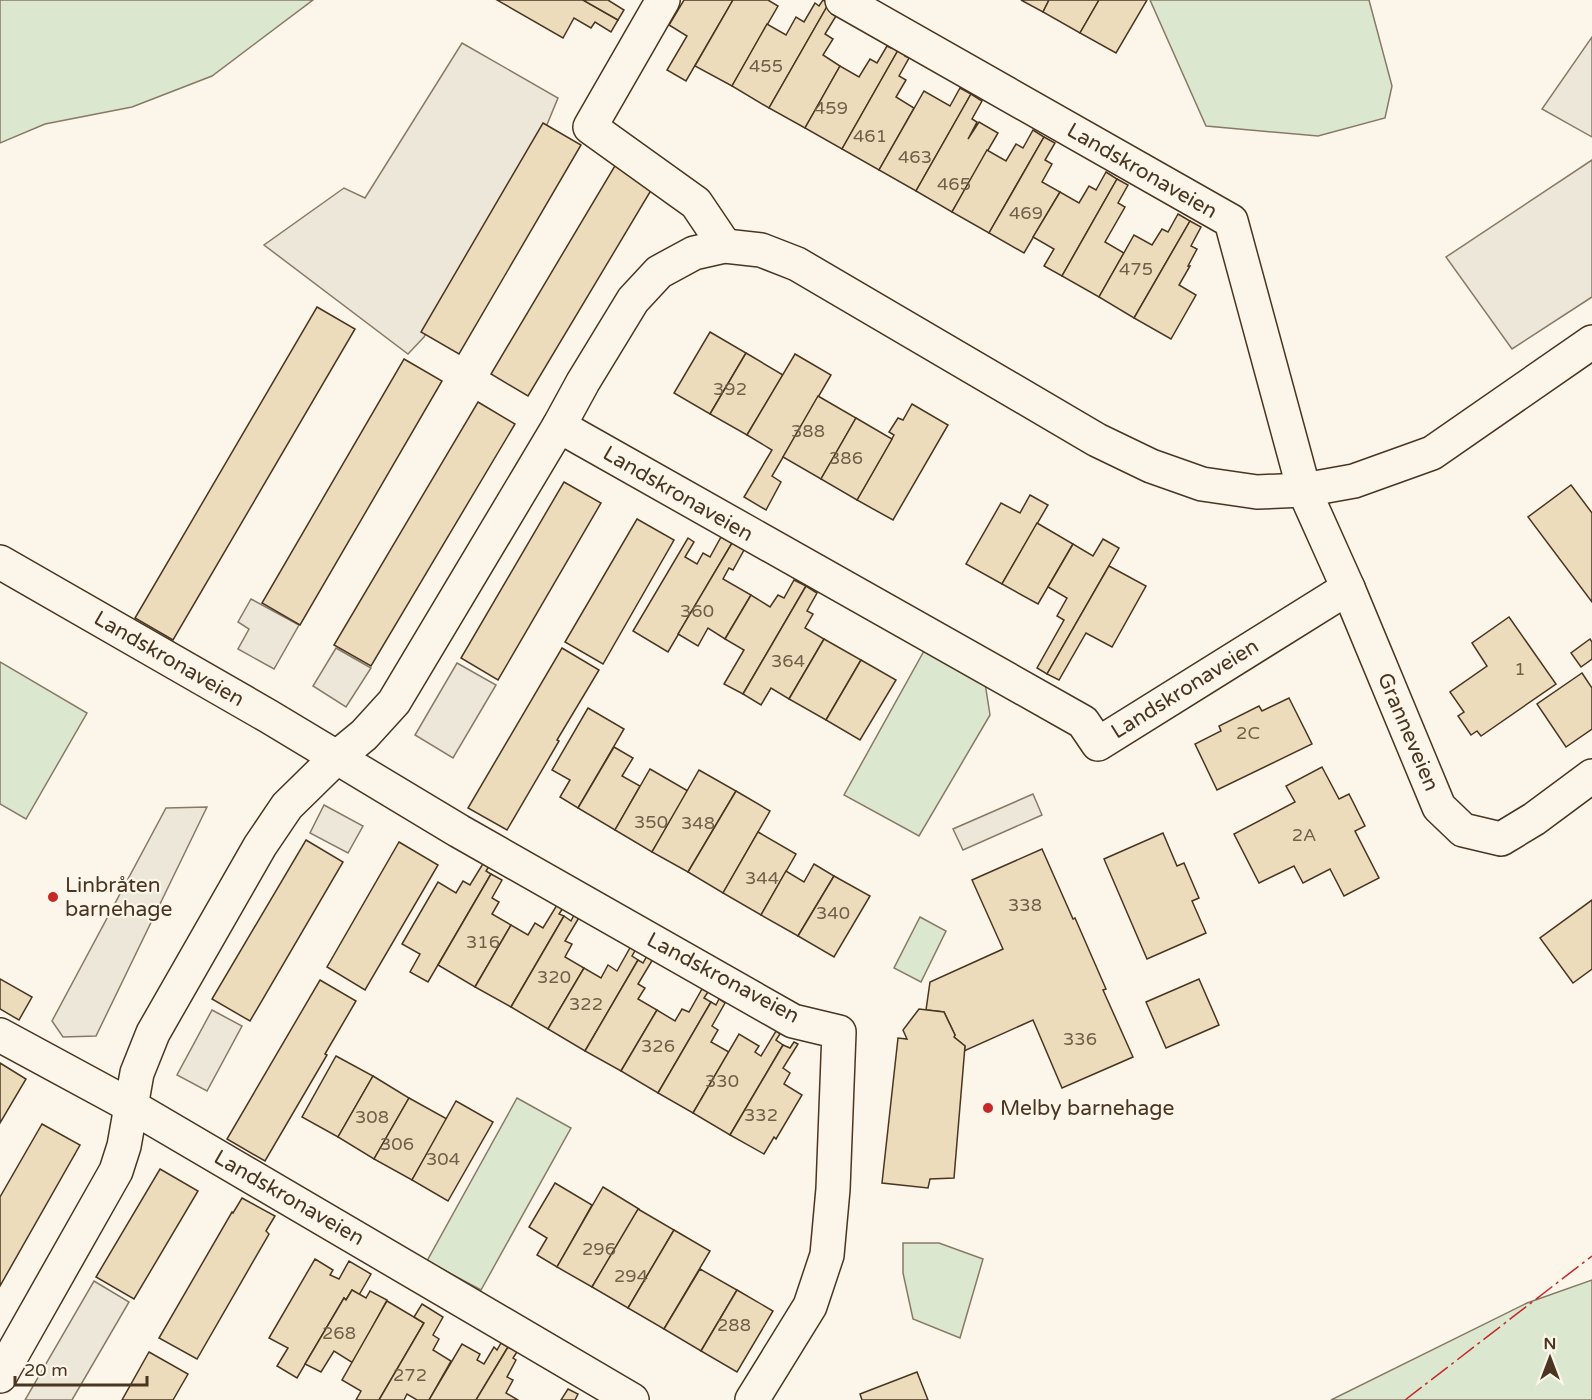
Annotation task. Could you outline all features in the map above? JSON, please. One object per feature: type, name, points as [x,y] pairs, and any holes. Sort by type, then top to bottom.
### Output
[{"type":"street","points":[[663,0],[590,127],[696,203],[725,246]]},
{"type":"street","name":"Landskronaveien","points":[[842,0],[1231,221],[1304,490]]},
{"type":"street","points":[[0,1376],[116,1171],[124,1146],[137,1073],[153,1033],[260,846],[287,806],[336,758],[364,735],[394,702],[633,300],[659,272],[694,253],[725,246],[761,250],[797,264],[1097,440],[1151,466],[1202,484],[1257,492],[1304,490],[1354,482],[1432,453],[1592,342]]},
{"type":"street","name":"Landskronaveien","points":[[559,426],[1083,722],[1098,744],[1348,588]]},
{"type":"street","name":"Granneveien","points":[[1304,490],[1440,807],[1463,830],[1501,839],[1534,819],[1592,776]]},
{"type":"street","name":"Landskronaveien","points":[[0,562],[459,831],[793,1021],[839,1032],[833,1190],[827,1255],[810,1306],[752,1400]]},
{"type":"street","name":"Landskronaveien","points":[[0,1035],[131,1106],[632,1400]]},
{"type":"green space","points":[[0,0],[313,0],[212,76],[132,107],[45,124],[0,143]]},
{"type":"green space","points":[[1150,0],[1369,0],[1392,86],[1385,118],[1318,136],[1206,126]]},
{"type":"green space","points":[[924,651],[985,683],[990,715],[919,836],[844,795]]},
{"type":"green space","points":[[0,662],[87,713],[26,819],[0,804]]},
{"type":"green space","points":[[920,917],[946,931],[921,982],[894,968]]},
{"type":"green space","points":[[517,1098],[571,1128],[481,1290],[427,1261]]},
{"type":"green space","points":[[903,1243],[939,1243],[983,1259],[960,1338],[913,1319],[903,1273]]},
{"type":"green space","points":[[1592,1280],[1592,1400],[1331,1400],[1527,1303]]},
{"type":"shaded area","points":[[1592,37],[1592,137],[1542,109]]},
{"type":"shaded area","points":[[462,43],[558,98],[546,127],[424,337],[408,354],[264,245],[344,188],[365,198]]},
{"type":"shaded area","points":[[1592,160],[1592,297],[1512,349],[1446,257]]},
{"type":"shaded area","points":[[251,599],[299,625],[274,669],[238,649],[249,629],[238,622]]},
{"type":"shaded area","points":[[336,648],[371,668],[346,707],[313,686]]},
{"type":"shaded area","points":[[457,663],[496,685],[453,758],[415,735]]},
{"type":"shaded area","points":[[1033,794],[1042,815],[963,850],[953,829]]},
{"type":"shaded area","points":[[324,805],[363,826],[348,853],[310,833]]},
{"type":"shaded area","points":[[207,807],[96,1036],[63,1037],[52,1021],[166,808]]},
{"type":"shaded area","points":[[212,1010],[242,1026],[207,1091],[177,1075]]},
{"type":"shaded area","points":[[94,1281],[129,1302],[72,1400],[25,1400]]},
{"type":"building","points":[[497,0],[583,0],[618,20],[611,32],[595,22],[591,28],[574,18],[563,38]]},
{"type":"building","points":[[583,0],[608,0],[624,10],[618,20]]},
{"type":"building","points":[[684,0],[733,0],[686,81],[667,70],[687,36],[669,25]]},
{"type":"building","points":[[733,0],[768,0],[778,6],[732,86],[695,66]]},
{"type":"building","points":[[823,0],[829,3],[769,108],[732,86],[767,24],[786,35],[796,17],[804,22],[815,3],[819,6]]},
{"type":"building","points":[[1021,0],[1049,0],[1043,12]]},
{"type":"building","points":[[1049,0],[1099,0],[1080,33],[1043,12]]},
{"type":"building","points":[[1099,0],[1147,0],[1116,53],[1080,33]]},
{"type":"building","points":[[829,3],[835,7],[832,14],[836,16],[825,34],[833,39],[823,55],[840,66],[805,128],[769,108]]},
{"type":"building","points":[[895,42],[901,45],[842,149],[805,128],[840,66],[859,77],[870,59],[877,63],[887,46],[891,48]]},
{"type":"building","points":[[901,45],[909,50],[905,56],[909,58],[899,76],[906,80],[896,97],[914,108],[879,170],[842,149]]},
{"type":"building","points":[[960,88],[971,94],[916,191],[879,170],[924,91],[950,106]]},
{"type":"building","points":[[971,94],[982,101],[972,119],[977,122],[968,139],[979,122],[998,133],[952,212],[916,191]]},
{"type":"building","points":[[543,123],[581,145],[459,354],[421,332]]},
{"type":"building","points":[[1033,130],[1044,137],[989,233],[952,212],[987,150],[1006,161],[1016,144],[1023,148]]},
{"type":"building","points":[[1044,137],[1055,143],[1045,160],[1052,164],[1042,182],[1060,192],[1024,253],[989,233]]},
{"type":"building","points":[[616,164],[653,187],[528,396],[491,374]]},
{"type":"building","points":[[1106,172],[1117,179],[1062,276],[1044,266],[1054,249],[1033,237],[1060,192],[1079,203],[1089,186],[1096,190]]},
{"type":"building","points":[[1117,179],[1128,185],[1118,203],[1125,207],[1105,242],[1124,253],[1099,297],[1062,276]]},
{"type":"building","points":[[1178,214],[1190,221],[1134,318],[1099,297],[1134,235],[1152,245],[1162,229],[1168,232]]},
{"type":"building","points":[[1190,221],[1201,227],[1191,246],[1197,249],[1179,285],[1196,295],[1171,339],[1134,318]]},
{"type":"building","points":[[317,307],[355,329],[173,640],[135,618]]},
{"type":"building","points":[[710,332],[746,353],[710,414],[674,393]]},
{"type":"building","points":[[746,353],[783,375],[747,435],[710,414]]},
{"type":"building","points":[[795,354],[831,375],[772,476],[781,482],[766,510],[744,497],[772,450],[747,435]]},
{"type":"building","points":[[404,359],[442,381],[300,625],[262,603]]},
{"type":"building","points":[[818,396],[856,418],[821,479],[783,457]]},
{"type":"building","points":[[478,402],[515,424],[371,666],[334,645]]},
{"type":"building","points":[[912,404],[948,425],[893,520],[857,500],[894,435],[889,432],[898,418],[903,420]]},
{"type":"building","points":[[856,418],[892,439],[857,500],[821,479]]},
{"type":"building","points":[[564,482],[601,503],[498,680],[461,658]]},
{"type":"building","points":[[1571,485],[1592,513],[1592,602],[1528,517]]},
{"type":"building","points":[[1030,495],[1048,505],[1002,584],[966,564],[1001,503],[1020,513]]},
{"type":"building","points":[[637,519],[674,540],[603,664],[565,642]]},
{"type":"building","points":[[1037,523],[1073,544],[1038,604],[1002,584]]},
{"type":"building","points":[[721,537],[732,543],[668,652],[633,631],[688,538],[694,542],[685,557],[697,564],[703,553],[710,557]]},
{"type":"building","points":[[1103,539],[1119,548],[1047,674],[1037,668],[1064,620],[1057,616],[1067,598],[1048,587],[1073,544],[1093,556]]},
{"type":"building","points":[[732,543],[744,550],[733,570],[729,568],[723,579],[751,595],[725,639],[708,628],[698,646],[678,634]]},
{"type":"building","points":[[1109,566],[1146,586],[1112,647],[1086,633],[1059,680],[1047,674]]},
{"type":"building","points":[[794,580],[806,586],[743,694],[724,684],[744,650],[725,639],[751,595],[770,607],[778,595],[784,598]]},
{"type":"building","points":[[806,586],[817,593],[807,611],[813,614],[805,628],[824,639],[789,699],[771,688],[761,705],[743,694]]},
{"type":"building","points":[[1509,617],[1556,684],[1481,736],[1477,731],[1471,735],[1458,716],[1464,712],[1450,692],[1487,666],[1472,643]]},
{"type":"building","points":[[824,639],[861,660],[826,720],[789,699]]},
{"type":"building","points":[[1590,639],[1592,659],[1581,667],[1571,653]]},
{"type":"building","points":[[562,648],[599,670],[507,830],[468,808]]},
{"type":"building","points":[[861,660],[896,680],[860,740],[826,720]]},
{"type":"building","points":[[1582,673],[1592,688],[1592,729],[1566,747],[1537,704]]},
{"type":"building","points":[[1289,698],[1312,744],[1217,790],[1195,744],[1221,731],[1219,726],[1259,706],[1262,711]]},
{"type":"building","points":[[588,708],[624,729],[578,808],[560,797],[570,780],[552,770]]},
{"type":"building","points":[[614,747],[633,758],[622,776],[640,786],[615,830],[578,808]]},
{"type":"building","points":[[1322,767],[1339,799],[1349,794],[1365,826],[1355,831],[1379,878],[1344,896],[1330,869],[1303,883],[1294,866],[1259,883],[1234,834],[1295,802],[1286,786]]},
{"type":"building","points":[[650,769],[688,791],[652,852],[615,830]]},
{"type":"building","points":[[699,770],[736,791],[688,872],[652,852]]},
{"type":"building","points":[[736,791],[770,811],[723,893],[688,872]]},
{"type":"building","points":[[758,832],[796,854],[761,915],[723,893]]},
{"type":"building","points":[[1163,833],[1177,866],[1184,863],[1199,898],[1192,901],[1206,933],[1147,959],[1104,859]]},
{"type":"building","points":[[306,840],[343,862],[250,1021],[212,999]]},
{"type":"building","points":[[399,842],[438,865],[365,990],[327,967]]},
{"type":"building","points":[[1042,849],[1073,919],[1075,918],[1106,989],[1103,990],[1133,1057],[1062,1088],[1033,1020],[964,1051],[965,1046],[954,1037],[944,1012],[926,1010],[930,982],[1003,949],[972,880]]},
{"type":"building","points":[[484,862],[490,865],[486,871],[491,874],[428,982],[410,972],[420,954],[402,944],[438,882],[456,893],[463,881],[470,885]]},
{"type":"building","points":[[814,864],[834,876],[798,936],[761,915],[786,871],[804,882]]},
{"type":"building","points":[[491,874],[502,880],[492,898],[499,902],[492,914],[511,925],[475,987],[438,965]]},
{"type":"building","points":[[834,876],[870,896],[834,957],[798,936]]},
{"type":"building","points":[[1592,900],[1592,969],[1573,983],[1540,938]]},
{"type":"building","points":[[557,905],[563,908],[559,914],[564,916],[511,1007],[475,987],[511,925],[528,935],[535,923],[543,928]]},
{"type":"building","points":[[575,913],[580,916],[565,941],[572,944],[565,957],[584,968],[548,1029],[511,1007],[564,916],[571,921]]},
{"type":"building","points":[[631,946],[636,949],[632,956],[638,960],[585,1051],[548,1029],[584,968],[601,978],[608,965],[617,971]]},
{"type":"building","points":[[647,956],[653,959],[638,984],[645,988],[638,999],[657,1010],[621,1071],[585,1051],[638,960],[643,963]]},
{"type":"building","points":[[0,979],[32,997],[19,1020],[0,1009]]},
{"type":"building","points":[[1199,979],[1219,1025],[1166,1048],[1146,1002]]},
{"type":"building","points":[[320,980],[356,1001],[265,1161],[227,1139]]},
{"type":"building","points":[[702,989],[708,992],[704,998],[711,1002],[658,1093],[621,1071],[657,1010],[675,1021],[682,1009],[689,1012]]},
{"type":"building","points":[[719,999],[725,1003],[712,1026],[718,1030],[711,1042],[729,1052],[693,1113],[658,1093],[711,1002],[716,1005]]},
{"type":"building","points":[[919,1009],[944,1012],[954,1037],[965,1046],[954,1178],[930,1179],[928,1188],[882,1183],[898,1038],[907,1039],[903,1030]]},
{"type":"building","points":[[776,1031],[780,1034],[776,1040],[783,1045],[730,1135],[693,1113],[739,1034],[759,1046],[755,1052],[761,1056]]},
{"type":"building","points":[[794,1042],[798,1044],[783,1068],[790,1073],[784,1084],[802,1095],[776,1139],[774,1137],[764,1154],[730,1135],[783,1045],[790,1048]]},
{"type":"building","points":[[336,1056],[373,1076],[338,1137],[302,1117]]},
{"type":"building","points":[[0,1063],[26,1079],[0,1123]]},
{"type":"building","points":[[373,1076],[409,1098],[374,1159],[338,1137]]},
{"type":"building","points":[[409,1098],[447,1119],[412,1180],[374,1159]]},
{"type":"building","points":[[456,1101],[493,1122],[448,1201],[412,1180]]},
{"type":"building","points":[[42,1124],[80,1145],[0,1286],[0,1197]]},
{"type":"building","points":[[160,1169],[198,1191],[134,1299],[96,1277]]},
{"type":"building","points":[[555,1183],[592,1205],[557,1267],[537,1255],[547,1238],[529,1227]]},
{"type":"building","points":[[603,1187],[639,1209],[592,1287],[557,1267]]},
{"type":"building","points":[[242,1198],[275,1216],[266,1231],[269,1234],[197,1359],[159,1338]]},
{"type":"building","points":[[638,1209],[674,1230],[628,1308],[592,1287]]},
{"type":"building","points":[[674,1230],[710,1251],[664,1329],[628,1308]]},
{"type":"building","points":[[315,1259],[333,1270],[330,1275],[339,1279],[349,1261],[371,1274],[359,1295],[352,1290],[346,1300],[344,1298],[297,1378],[277,1366],[288,1348],[269,1338]]},
{"type":"building","points":[[700,1269],[737,1290],[701,1351],[664,1329]]},
{"type":"building","points":[[352,1290],[366,1298],[370,1291],[387,1300],[353,1363],[334,1351],[321,1372],[305,1364],[344,1298],[346,1300]]},
{"type":"building","points":[[737,1290],[773,1311],[737,1372],[701,1351]]},
{"type":"building","points":[[387,1301],[424,1323],[379,1400],[356,1400],[361,1391],[342,1380]]},
{"type":"building","points":[[422,1304],[443,1317],[433,1335],[439,1339],[433,1350],[451,1361],[429,1400],[417,1400],[407,1394],[404,1400],[379,1400],[424,1323],[414,1317]]},
{"type":"building","points":[[501,1343],[508,1347],[476,1400],[429,1400],[462,1344],[480,1354],[477,1360],[484,1364],[494,1347],[497,1350]]},
{"type":"building","points":[[508,1347],[517,1352],[513,1358],[516,1360],[507,1377],[513,1380],[506,1393],[518,1400],[476,1400]]},
{"type":"building","points":[[149,1352],[188,1374],[173,1400],[122,1400]]},
{"type":"building","points":[[917,1372],[928,1400],[862,1400],[860,1394]]},
{"type":"building","points":[[568,1389],[578,1394],[575,1400],[561,1400]]},
{"type":"power","points":[[1405,1400],[1592,1256]]},
{"type":"place","name":"Linbråten barnehage","points":[[53,897]]},
{"type":"place","name":"Melby barnehage","points":[[988,1108]]}]
